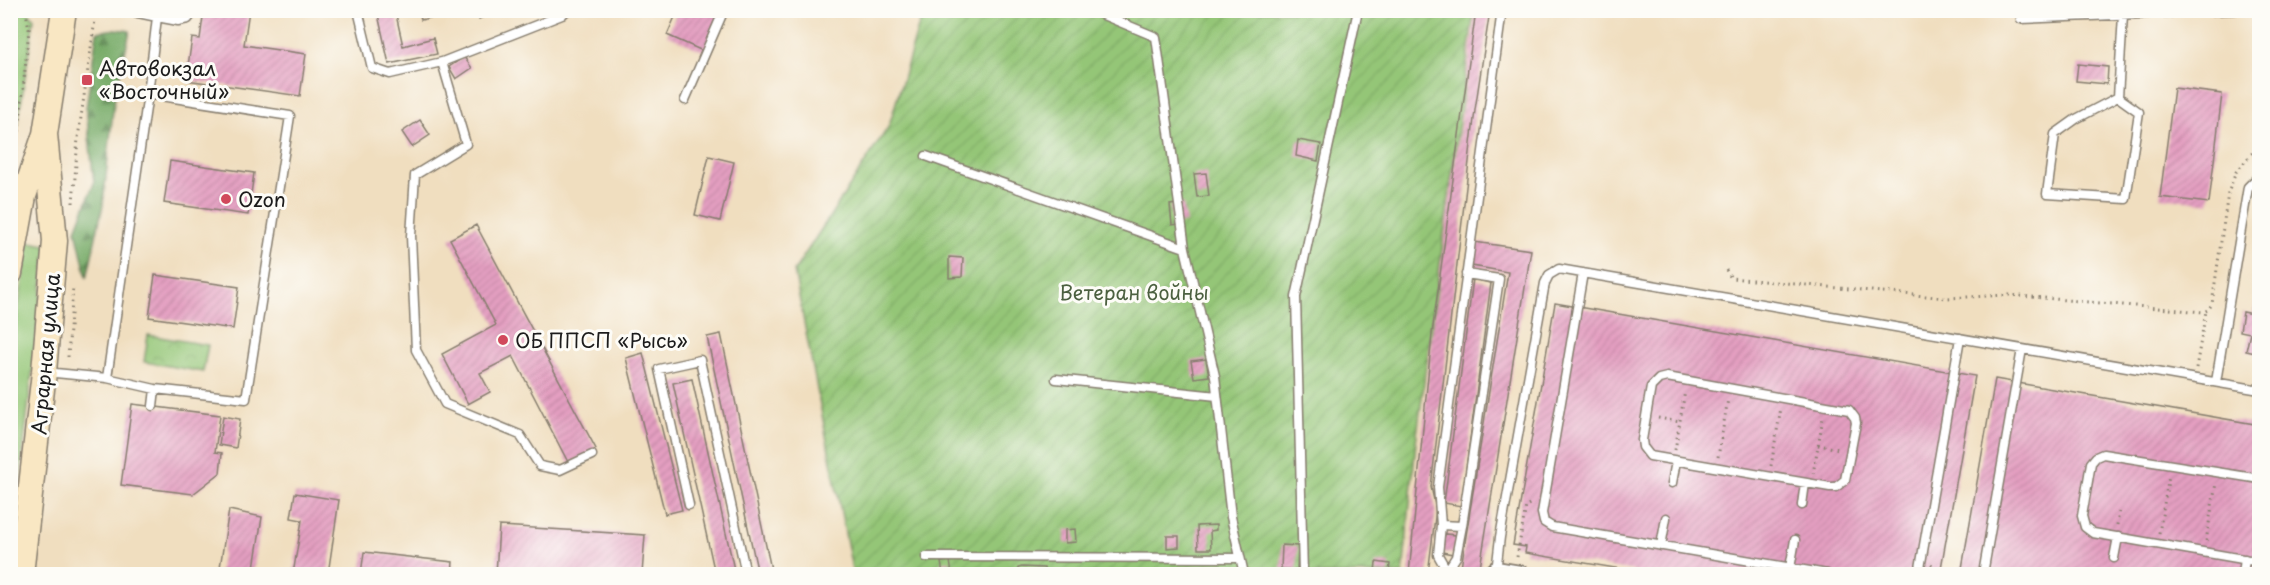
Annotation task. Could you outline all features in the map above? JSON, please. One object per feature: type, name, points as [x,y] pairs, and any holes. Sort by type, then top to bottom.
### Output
[{"type":"street","name":"Аграрная улица","points":[[10,273],[24,196],[45,134],[59,17]]},
{"type":"street","name":"Аграрная улица","points":[[21,574],[44,372],[55,242],[45,134]]},
{"type":"street","points":[[16,238],[20,226],[33,224],[55,242]]},
{"type":"street","points":[[1496,572],[1520,574]]},
{"type":"lane","points":[[124,10],[178,21],[188,19],[195,10]]},
{"type":"lane","points":[[358,10],[372,68],[390,74],[442,62],[562,15],[567,10]]},
{"type":"lane","points":[[685,100],[724,10]]},
{"type":"lane","points":[[1091,10],[1156,37],[1185,248],[1215,376],[1231,517],[1244,574]]},
{"type":"lane","points":[[1304,574],[1296,297],[1358,10]]},
{"type":"lane","points":[[1447,573],[1438,555],[1441,525],[1438,487],[1502,10]]},
{"type":"lane","points":[[2022,10],[2021,18],[2235,10]]},
{"type":"lane","points":[[2118,97],[2123,15]]},
{"type":"lane","points":[[107,378],[157,17]]},
{"type":"lane","points":[[442,62],[466,144],[415,175],[411,236],[416,350],[446,404],[520,435],[540,466],[560,470],[592,455]]},
{"type":"lane","points":[[44,372],[107,378],[155,389],[246,399],[290,116],[148,94]]},
{"type":"lane","points":[[2118,97],[2139,112],[2126,199],[2048,194],[2055,134],[2076,119],[2118,97]]},
{"type":"lane","points":[[926,156],[1185,248]]},
{"type":"lane","points":[[2216,382],[2248,188],[2259,175]]},
{"type":"lane","points":[[1496,572],[1546,278],[1551,272],[1559,269],[2259,390]]},
{"type":"lane","points":[[1583,273],[1542,513],[1547,525],[1827,574]]},
{"type":"lane","points":[[1447,573],[1456,557],[1462,526],[1498,279],[1466,274]]},
{"type":"lane","points":[[1919,574],[1960,338]]},
{"type":"lane","points":[[1983,574],[2022,349]]},
{"type":"lane","points":[[689,505],[659,369],[699,360],[746,574]]},
{"type":"lane","points":[[1667,377],[1730,388],[1844,408],[1853,413],[1856,423],[1846,475],[1841,484],[1830,487],[1808,484],[1653,457],[1645,451],[1642,440],[1651,387],[1656,381],[1667,377]]},
{"type":"lane","points":[[1056,379],[1217,396]]},
{"type":"lane","points":[[153,406],[155,389]]},
{"type":"lane","points":[[2242,574],[2252,560],[2093,533],[2084,524],[2082,516],[2091,463],[2099,455],[2108,453],[2259,480]]},
{"type":"lane","points":[[1672,483],[1674,461]]},
{"type":"lane","points":[[1802,505],[1808,484]]},
{"type":"lane","points":[[1661,546],[1666,518]]},
{"type":"lane","points":[[1441,525],[1462,526]]},
{"type":"lane","points":[[2114,558],[2118,537]]},
{"type":"lane","points":[[1790,568],[1795,540]]},
{"type":"lane","points":[[926,557],[1240,558]]},
{"type":"path","points":[[10,160],[20,123],[29,29],[26,12],[23,10]]},
{"type":"path","points":[[73,207],[78,138],[95,20]]},
{"type":"path","points":[[10,111],[20,123]]},
{"type":"path","points":[[2194,378],[2206,311],[2212,304],[2228,193],[2236,172],[2259,144]]},
{"type":"path","points":[[1726,270],[1731,278],[1947,298],[2009,295],[2200,313],[2206,311]]},
{"type":"path","points":[[68,357],[73,283]]},
{"type":"path","points":[[1674,461],[1687,381]]},
{"type":"path","points":[[1716,468],[1730,388]]},
{"type":"path","points":[[1769,477],[1782,397]]},
{"type":"path","points":[[1808,484],[1825,405]]},
{"type":"path","points":[[1646,416],[1680,422]]},
{"type":"path","points":[[1818,445],[1851,451]]},
{"type":"path","points":[[2157,544],[2171,464]]},
{"type":"path","points":[[2204,552],[2218,472]]},
{"type":"path","points":[[2252,560],[2259,507]]},
{"type":"path","points":[[1519,546],[1525,511]]},
{"type":"green space","points":[[11,10],[28,11],[34,19],[16,136],[11,148]]},
{"type":"green space","name":"Ветеран войны","points":[[923,11],[1474,11],[1416,442],[1403,574],[853,574],[794,271],[889,126]]},
{"type":"green space","points":[[116,29],[130,31],[114,101],[103,205],[87,278],[76,230],[94,183],[86,108],[97,32]]},
{"type":"green space","points":[[29,242],[47,245],[11,554],[11,353]]},
{"type":"green space","points":[[148,335],[208,345],[203,372],[144,362]]},
{"type":"building","points":[[204,10],[249,10],[244,45],[306,54],[300,96],[186,80],[192,38],[200,39]]},
{"type":"building","points":[[377,10],[395,10],[403,46],[433,38],[437,54],[389,64]]},
{"type":"building","points":[[419,10],[444,10],[445,14],[421,20]]},
{"type":"building","points":[[475,10],[491,10],[492,13],[479,19]]},
{"type":"building","points":[[678,10],[724,10],[705,52],[667,35]]},
{"type":"building","points":[[1476,10],[1490,10],[1475,110],[1431,487],[1436,509],[1428,574],[1409,574],[1432,334]]},
{"type":"building","points":[[464,57],[472,68],[456,79],[449,67]]},
{"type":"building","points":[[2078,64],[2108,67],[2107,84],[2076,81]]},
{"type":"building","points":[[2174,88],[2222,94],[2209,203],[2160,197]]},
{"type":"building","points":[[420,120],[430,135],[412,147],[402,132]]},
{"type":"building","points":[[1298,140],[1321,144],[1318,161],[1296,156]]},
{"type":"building","points":[[709,156],[734,162],[720,221],[695,215]]},
{"type":"building","points":[[170,161],[254,173],[248,215],[164,203]]},
{"type":"building","points":[[1206,173],[1209,196],[1197,197],[1194,174]]},
{"type":"building","points":[[1183,203],[1186,223],[1172,225],[1170,205]]},
{"type":"building","name":"ОБ ППСП «Рысь»","points":[[476,225],[596,449],[569,464],[513,356],[480,373],[490,392],[468,404],[442,354],[496,325],[450,239]]},
{"type":"building","points":[[1474,242],[1531,250],[1479,574],[1460,574],[1508,272],[1472,266]]},
{"type":"building","points":[[949,257],[963,258],[962,277],[949,278]]},
{"type":"building","points":[[155,275],[239,287],[233,329],[149,317]]},
{"type":"building","points":[[1473,279],[1491,283],[1461,506],[1444,503]]},
{"type":"building","points":[[2258,292],[2260,293],[2260,354],[2246,351],[2250,333],[2240,331],[2243,312],[2253,314]]},
{"type":"building","points":[[1555,303],[1975,376],[1940,574],[1651,574],[1525,553],[1526,547],[1513,545]]},
{"type":"building","points":[[721,334],[772,574],[758,574],[707,337]]},
{"type":"building","points":[[643,353],[682,510],[665,514],[626,358]]},
{"type":"building","points":[[1206,359],[1209,376],[1194,378],[1191,361]]},
{"type":"building","points":[[692,379],[735,574],[715,574],[673,383]]},
{"type":"building","points":[[1995,379],[2260,425],[2260,574],[1961,574]]},
{"type":"building","points":[[132,404],[220,415],[215,452],[222,453],[220,473],[193,494],[121,485]]},
{"type":"building","points":[[223,416],[240,419],[236,448],[219,445]]},
{"type":"building","points":[[295,493],[339,500],[328,574],[293,574],[302,520],[291,518]]},
{"type":"building","points":[[229,510],[262,517],[253,574],[219,574]]},
{"type":"building","points":[[1216,525],[1216,530],[1210,531],[1211,549],[1198,549],[1197,526]]},
{"type":"building","points":[[499,526],[645,535],[642,574],[496,574]]},
{"type":"building","points":[[1075,529],[1076,542],[1065,543],[1065,530]]},
{"type":"building","points":[[1445,534],[1456,535],[1453,554],[1442,552]]},
{"type":"building","points":[[1167,536],[1179,536],[1179,547],[1167,548]]},
{"type":"building","points":[[1282,545],[1298,546],[1297,570],[1281,569]]},
{"type":"building","points":[[364,552],[453,562],[452,574],[361,574]]},
{"type":"building","points":[[950,561],[952,574],[943,574],[941,562]]},
{"type":"building","points":[[1376,562],[1390,564],[1389,573],[1375,572]]},
{"type":"building","points":[[1018,568],[1044,568],[1045,574],[1022,574],[1018,572]]},
{"type":"place","name":"Автовокзал «Восточный»","points":[[87,80]]},
{"type":"place","name":"Ozon","points":[[226,199]]},
{"type":"place","name":"ОБ ППСП «Рысь»","points":[[503,340]]}]
